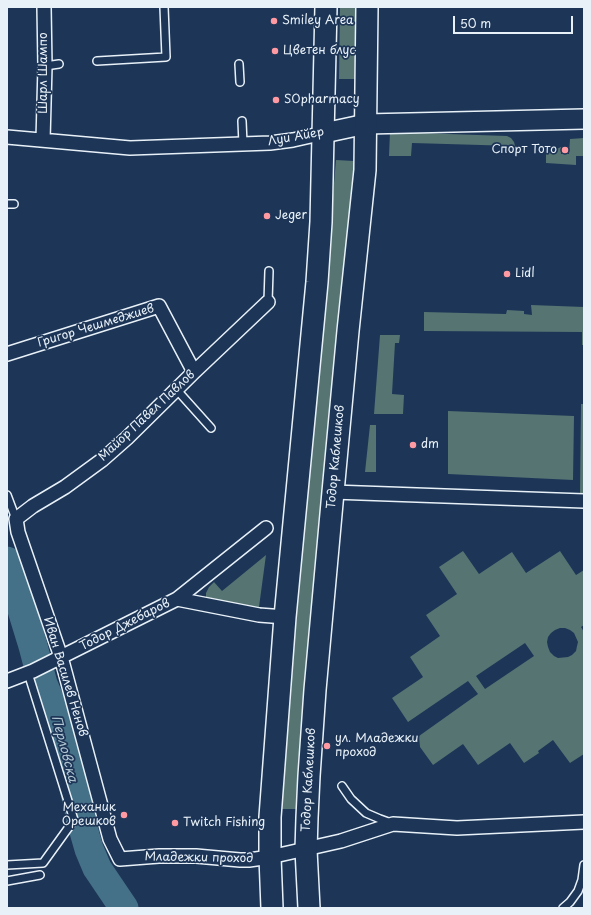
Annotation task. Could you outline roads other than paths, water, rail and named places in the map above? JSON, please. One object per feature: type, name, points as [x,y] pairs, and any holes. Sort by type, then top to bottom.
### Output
[{"type":"main road","points":[[272,908],[270,816],[285,617],[317,282],[321,222],[326,7]]},
{"type":"main road","name":"Тодор Каблешков","points":[[308,908],[306,850],[314,698],[348,330],[365,170],[368,7]]},
{"type":"main road","name":"Луи Айер","points":[[324,133],[366,124],[584,119]]},
{"type":"street","name":"Шарл Шампо","points":[[43,140],[45,66],[44,7]]},
{"type":"street","name":"Луи Айер","points":[[7,137],[130,148],[270,143],[293,140],[324,133]]},
{"type":"street","name":"Майор Павел Павлов","points":[[16,520],[33,506],[65,487],[102,460],[127,438],[176,389],[268,302]]},
{"type":"street","name":"Григор Чешмеджиев","points":[[7,354],[159,306],[194,372]]},
{"type":"street","points":[[333,492],[584,501]]},
{"type":"street","name":"Иван Василев Ненов","points":[[16,520],[18,532],[58,658],[110,839],[120,859]]},
{"type":"street","name":"Тодор Джебаров","points":[[7,681],[30,672],[177,598],[266,528]]},
{"type":"street","name":"Тодор Джебаров","points":[[177,598],[259,615],[285,617]]},
{"type":"street","points":[[394,824],[457,828],[584,822]]},
{"type":"street","name":"Младежки проход","points":[[120,859],[159,856],[196,856],[245,860],[270,857],[341,841],[394,824]]},
{"type":"lane","points":[[97,61],[166,57],[164,7]]},
{"type":"lane","points":[[45,66],[59,64]]},
{"type":"lane","points":[[239,64],[240,82]]},
{"type":"lane","points":[[242,122],[243,144]]},
{"type":"lane","points":[[268,302],[269,271]]},
{"type":"lane","points":[[176,389],[211,428]]},
{"type":"lane","name":"Иван Василев Ненов","points":[[7,495],[16,520]]},
{"type":"lane","points":[[7,865],[43,863],[74,820],[30,672]]},
{"type":"lane","points":[[342,786],[351,800],[366,813],[380,820],[394,824]]},
{"type":"lane","points":[[563,908],[570,902],[578,891],[582,880],[584,865]]},
{"type":"lane","points":[[7,881],[40,875]]},
{"type":"waterway","name":"Перловска","points":[[7,561],[43,684],[59,722],[89,849],[97,868],[124,908]]},
{"type":"place","name":"Smiley Area","points":[[274,21]]},
{"type":"place","name":"Цветен блус","points":[[275,51]]},
{"type":"place","name":"SOpharmacy","points":[[276,100]]},
{"type":"place","name":"Спорт Тото","points":[[565,150]]},
{"type":"place","name":"Jeger","points":[[267,216]]},
{"type":"place","name":"Lidl","points":[[507,274]]},
{"type":"place","name":"dm","points":[[413,445]]},
{"type":"place","name":"ул. Младежки проход","points":[[327,746]]},
{"type":"place","name":"Механик Орешков","points":[[124,815]]},
{"type":"place","name":"Twitch Fishing","points":[[175,823]]}]
